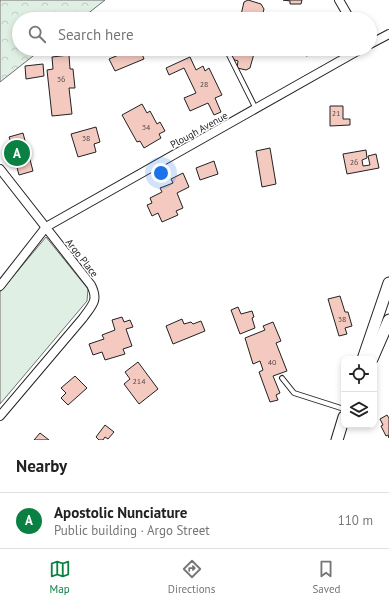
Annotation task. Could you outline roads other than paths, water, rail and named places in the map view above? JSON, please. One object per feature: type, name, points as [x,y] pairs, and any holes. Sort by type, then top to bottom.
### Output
[{"type":"main road","points":[[364,356],[389,282]]},
{"type":"main road","points":[[373,356],[389,320]]},
{"type":"main road","points":[[336,440],[341,426]]},
{"type":"main road","points":[[342,440],[346,428]]},
{"type":"street","points":[[339,0],[346,12]]},
{"type":"street","points":[[377,40],[389,34]]},
{"type":"street","name":"Plough Avenue","points":[[46,228],[348,56]]},
{"type":"street","points":[[0,169],[46,228],[0,286]]},
{"type":"street","name":"Argo Place","points":[[0,416],[83,318],[96,296],[91,285],[46,228]]},
{"type":"lane","points":[[230,56],[256,109]]},
{"type":"lane","points":[[282,378],[294,392],[341,408]]},
{"type":"place","name":"Apostolic Nunciature","points":[[17,153]]}]
